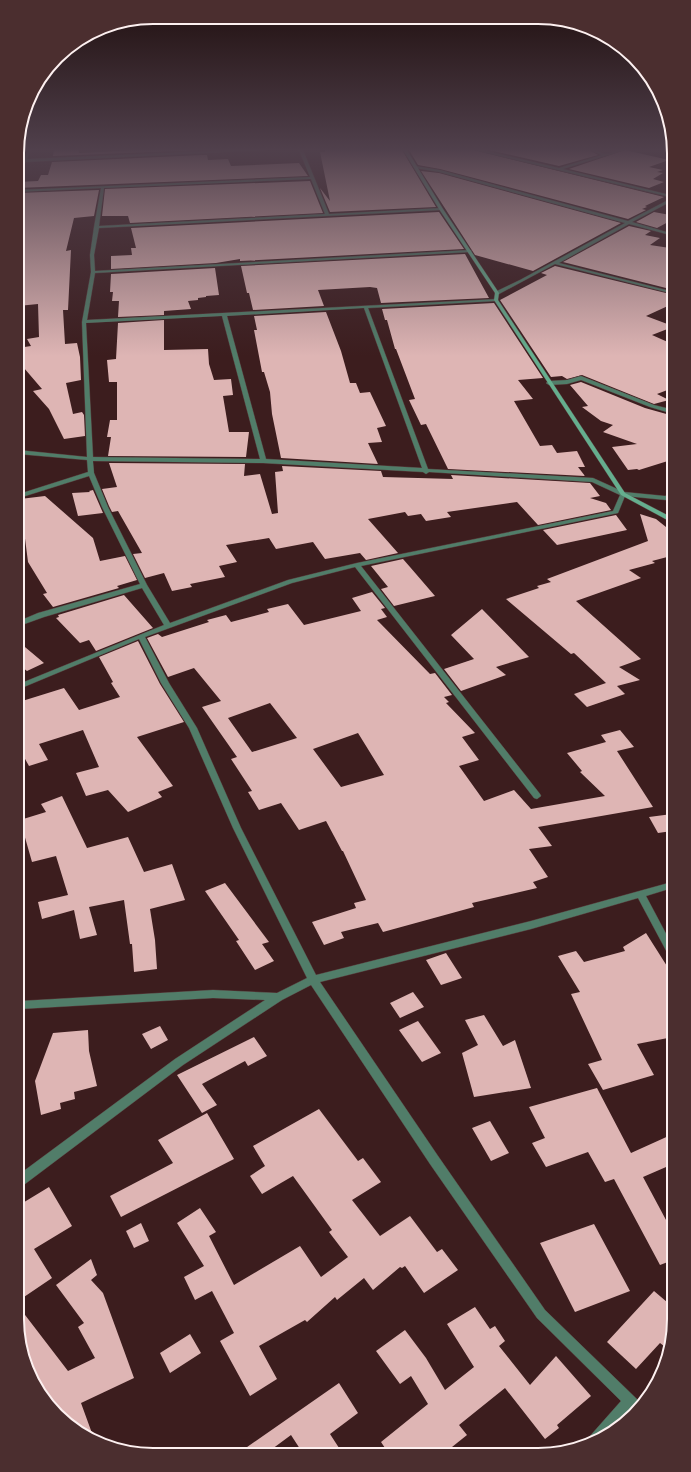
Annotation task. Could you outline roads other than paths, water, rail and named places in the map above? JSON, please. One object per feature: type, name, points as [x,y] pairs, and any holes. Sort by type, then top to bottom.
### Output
[{"type":"street","points":[[98,219],[92,255],[93,272],[84,322],[91,473],[105,507],[144,585],[168,626]]},
{"type":"street","points":[[96,227],[257,219]]},
{"type":"street","points":[[448,219],[497,292],[496,300],[549,383],[579,424],[623,494]]},
{"type":"street","points":[[616,219],[667,233]]},
{"type":"street","points":[[497,292],[634,219]]},
{"type":"street","points":[[93,272],[470,251]]},
{"type":"street","points":[[555,262],[667,291]]},
{"type":"street","points":[[84,322],[496,300]]},
{"type":"street","points":[[366,308],[426,472]]},
{"type":"street","points":[[224,315],[263,461]]},
{"type":"street","points":[[549,383],[568,382],[581,378],[652,406],[667,410]]},
{"type":"street","points":[[24,453],[91,459],[263,461],[426,472],[593,480],[667,518]]},
{"type":"street","points":[[24,494],[91,473]]},
{"type":"street","points":[[623,494],[667,498]]},
{"type":"street","points":[[24,685],[141,636],[290,581],[357,565],[616,512],[623,494]]},
{"type":"street","points":[[357,565],[425,654],[493,736],[537,796]]},
{"type":"street","points":[[24,622],[144,585]]},
{"type":"street","points":[[141,636],[165,683],[193,728],[237,828],[314,980],[434,1160],[541,1314],[633,1406]]},
{"type":"street","points":[[24,1178],[180,1062],[278,997],[314,980],[531,925],[667,886]]},
{"type":"street","points":[[640,894],[667,944]]},
{"type":"street","points":[[24,1005],[213,994],[278,997]]}]
